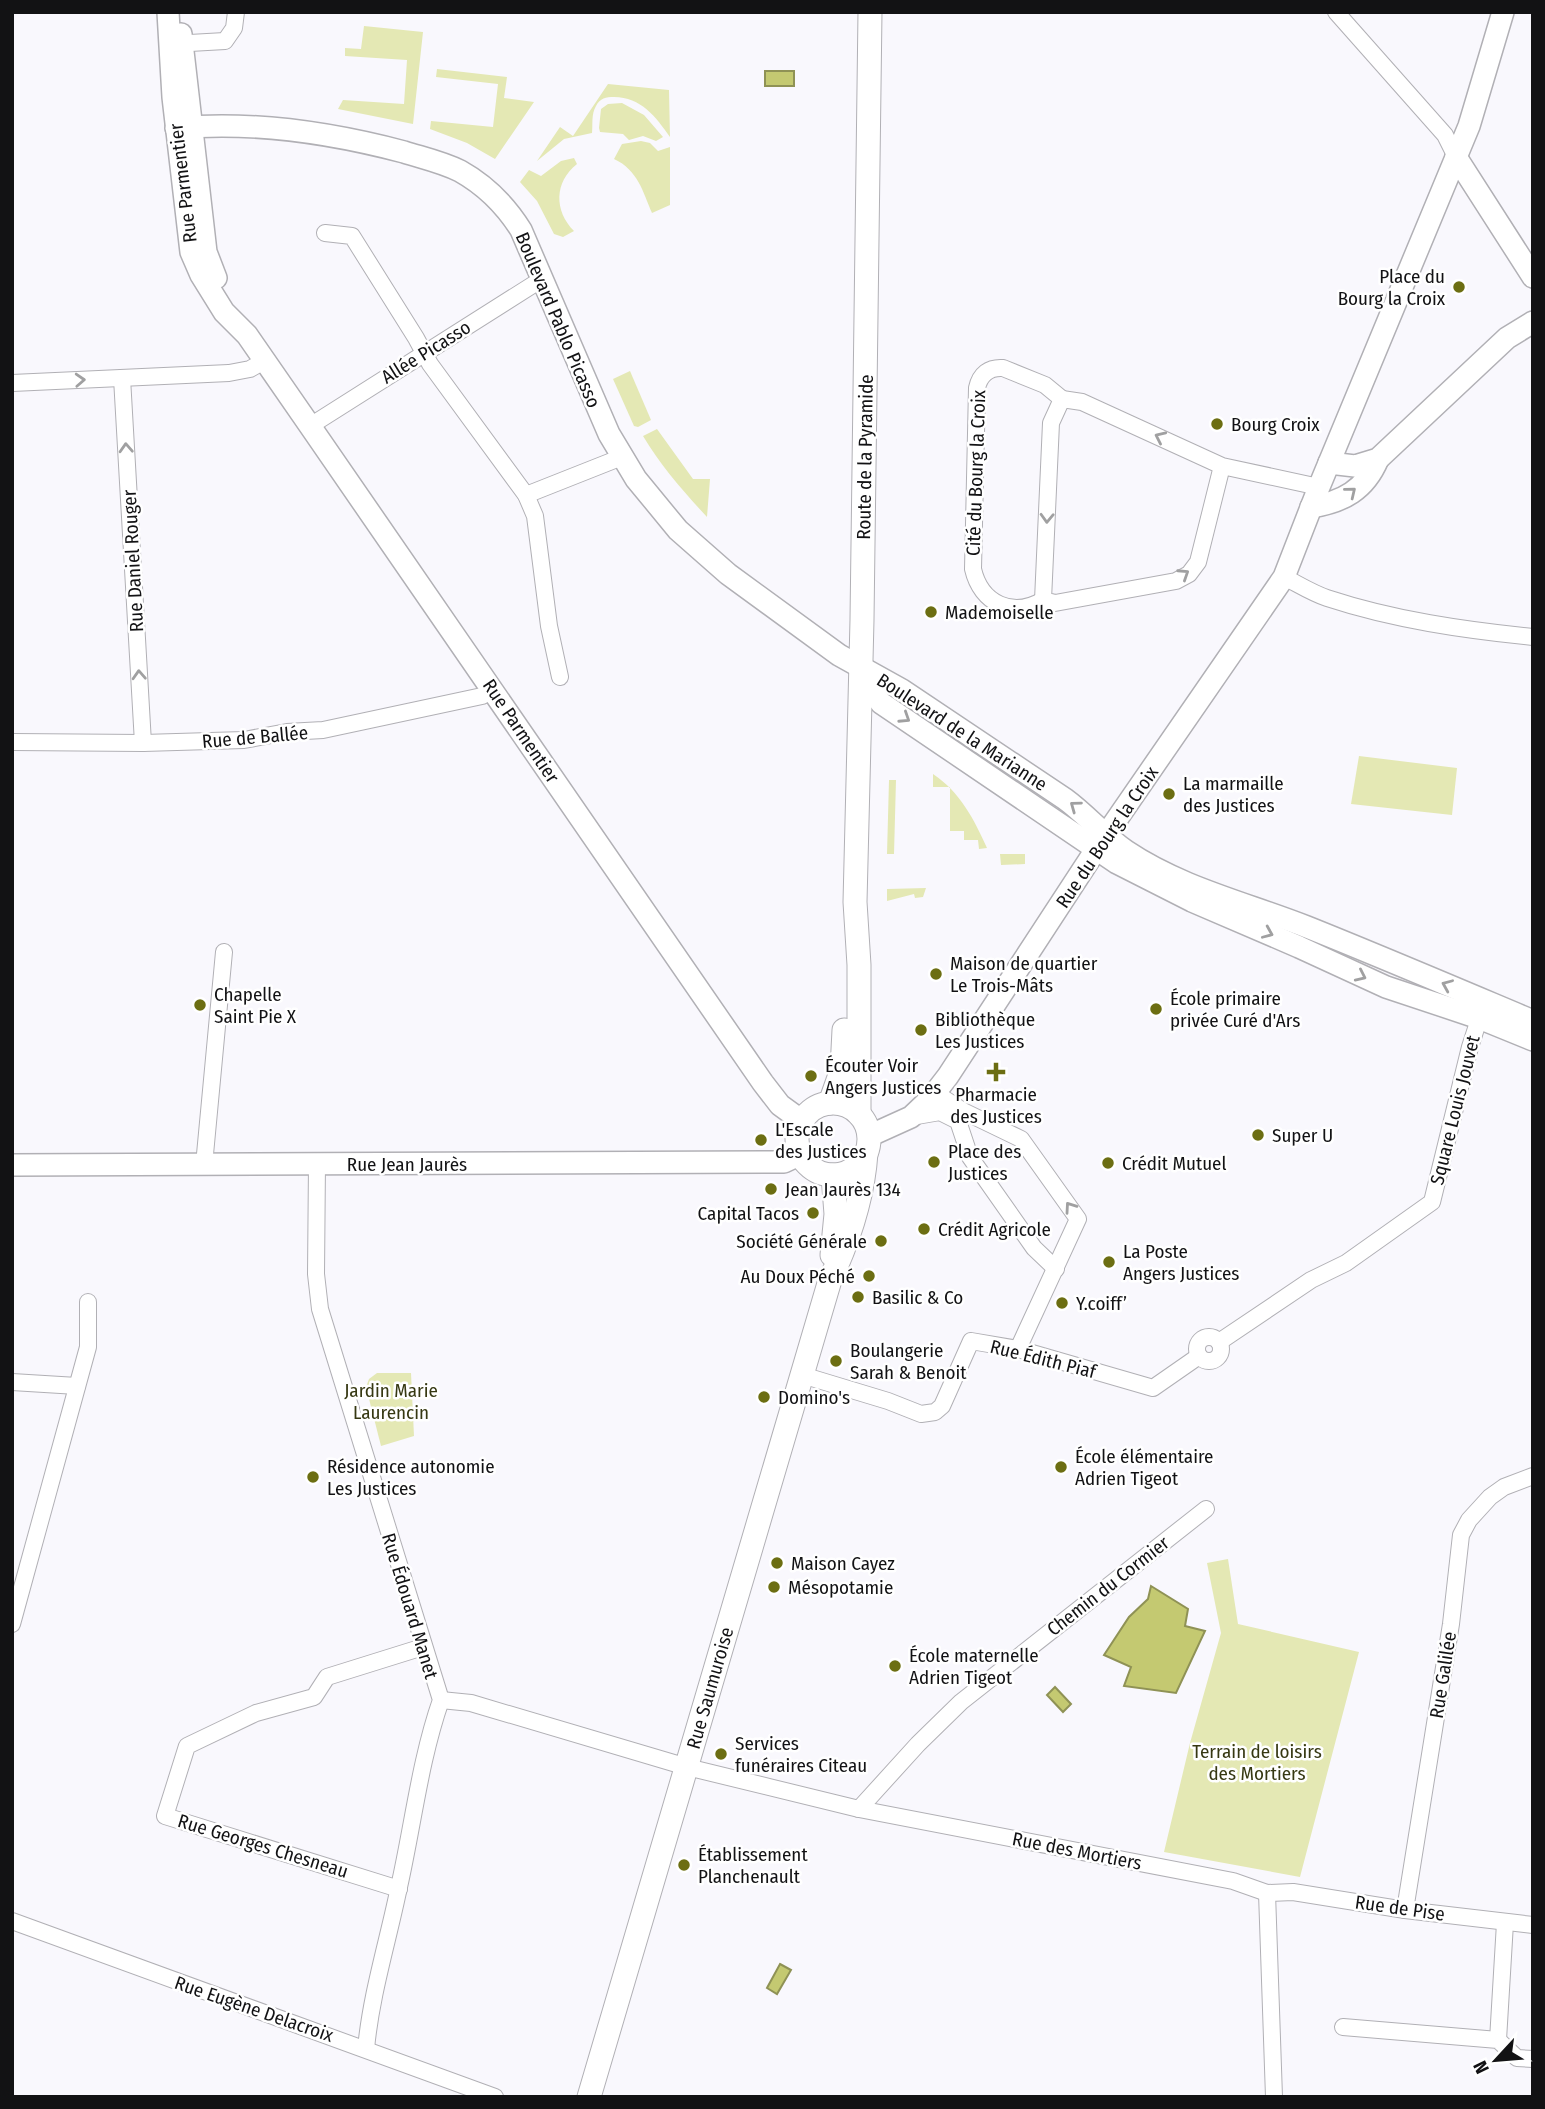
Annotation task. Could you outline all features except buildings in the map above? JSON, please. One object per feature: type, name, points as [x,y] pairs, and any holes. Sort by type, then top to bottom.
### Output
[{"type":"main road","name":"Route de la Pyramide","points":[[859,1114],[859,965],[855,902],[870,12]]},
{"type":"main road","name":"Route de la Pyramide","points":[[830,1103],[842,1069],[847,965],[855,902]]},
{"type":"main road","points":[[830,1103],[845,1105],[859,1114],[867,1126],[867,1145],[852,1169],[833,1175],[814,1169],[800,1154],[797,1135],[802,1121],[816,1107],[830,1103]]},
{"type":"main road","name":"Rue Saumuroise","points":[[589,2097],[830,1280],[845,1247],[856,1211],[867,1145]]},
{"type":"main road","name":"Rue Saumuroise","points":[[830,1280],[836,1214],[833,1175]]},
{"type":"street","name":"Rue Parmentier","points":[[168,12],[176,44],[184,127],[208,261],[247,335],[763,1083],[780,1105],[802,1121]]},
{"type":"street","name":"Rue Parmentier","points":[[176,44],[179,12]]},
{"type":"street","points":[[176,44],[225,41],[234,28],[236,12]]},
{"type":"street","points":[[1336,12],[1445,135],[1455,157],[1533,277]]},
{"type":"street","name":"Rue du Bourg la Croix","points":[[867,1145],[911,1117],[948,1076],[1102,842],[1284,577],[1469,126],[1503,12]]},
{"type":"street","name":"Boulevard Pablo Picasso","points":[[184,127],[272,130],[320,135],[389,148],[452,167],[475,180],[496,198],[521,230],[597,410],[622,457],[652,500],[678,530],[707,557],[860,669]]},
{"type":"street","points":[[325,233],[352,236],[429,364],[526,495],[535,516],[560,677]]},
{"type":"street","name":"Allée Picasso","points":[[310,426],[542,279]]},
{"type":"street","points":[[1329,463],[1355,466],[1378,458],[1507,338],[1533,322]]},
{"type":"street","points":[[12,383],[229,373],[250,369],[264,361]]},
{"type":"street","name":"Cité du Bourg la Croix","points":[[1222,466],[1198,562],[1189,574],[1176,581],[1055,603],[1043,600],[1022,608],[1000,606],[984,594],[975,578],[977,388],[990,369],[1003,368],[1045,386],[1062,399],[1082,402],[1222,466],[1315,497]]},
{"type":"street","name":"Rue Daniel Rouger","points":[[122,378],[143,743]]},
{"type":"street","points":[[1043,600],[1051,423],[1062,399]]},
{"type":"street","points":[[526,495],[622,457]]},
{"type":"street","points":[[1315,497],[1338,502],[1347,497],[1372,474],[1378,458]]},
{"type":"street","points":[[1284,577],[1324,597],[1389,614],[1461,629],[1533,637]]},
{"type":"street","name":"Boulevard de la Marianne","points":[[860,669],[881,703],[1102,842],[1118,863],[1192,901],[1385,987],[1533,1021]]},
{"type":"street","name":"Rue de Ballée","points":[[12,742],[143,743],[244,740],[287,732],[323,730],[482,696],[493,690]]},
{"type":"street","points":[[204,1165],[224,952]]},
{"type":"street","name":"Boulevard de la Marianne","points":[[1482,1010],[1533,1040]]},
{"type":"street","name":"Square Louis Jouvet","points":[[1311,1280],[1346,1263],[1432,1202],[1482,1010]]},
{"type":"street","points":[[934,1092],[962,1111],[1021,1139],[1078,1219],[1018,1349]]},
{"type":"street","points":[[911,1117],[940,1112],[958,1121],[970,1157],[1034,1248],[1056,1269]]},
{"type":"street","name":"Rue Jean Jaurès","points":[[12,1165],[784,1162],[800,1154]]},
{"type":"street","name":"Rue Édouard Manet","points":[[317,1163],[316,1274],[320,1309],[440,1700],[431,1730],[399,1889],[379,1971],[366,2049]]},
{"type":"street","name":"Rue Édith Piaf","points":[[802,1375],[921,1414],[934,1412],[942,1406],[971,1341],[1018,1349],[1153,1388],[1199,1356],[1197,1347],[1202,1339],[1211,1337],[1219,1342],[1311,1280]]},
{"type":"street","points":[[12,1624],[88,1348],[89,1302]]},
{"type":"street","points":[[12,1382],[77,1385]]},
{"type":"street","name":"Rue Galilée","points":[[1405,1910],[1451,1624],[1461,1535],[1478,1508],[1490,1497],[1504,1487],[1533,1476]]},
{"type":"street","name":"Chemin du Cormier","points":[[859,1809],[918,1744],[961,1702],[1206,1509]]},
{"type":"street","name":"Rue Georges Chesneau","points":[[399,1889],[165,1816],[187,1746],[256,1713],[314,1696],[327,1677],[423,1647]]},
{"type":"street","name":"Rue des Mortiers","points":[[440,1700],[471,1703],[687,1767],[859,1809],[1233,1881],[1267,1893]]},
{"type":"street","name":"Rue de Pise","points":[[1267,1893],[1293,1892],[1405,1910],[1533,1925]]},
{"type":"street","points":[[1267,1893],[1274,2097]]},
{"type":"street","name":"Rue Eugène Delacroix","points":[[12,1921],[495,2097]]},
{"type":"street","points":[[1498,2040],[1505,1923]]},
{"type":"street","points":[[1343,2027],[1498,2040],[1517,2058],[1533,2059]]},
{"type":"green space","points":[[364,26],[423,32],[413,124],[338,109],[343,100],[404,104],[407,60],[345,56],[345,48],[361,49]]},
{"type":"green space","points":[[437,69],[507,77],[504,98],[534,102],[495,159],[467,143],[430,129],[431,121],[493,127],[498,84],[436,77]]},
{"type":"green space","points":[[608,84],[669,90],[670,137],[640,104],[624,98],[608,97],[599,101],[594,109],[592,133],[564,139],[537,161],[560,127],[573,136]]},
{"type":"green space","points":[[622,103],[644,115],[663,137],[656,141],[643,136],[629,140],[623,134],[600,132],[601,109],[608,104]]},
{"type":"green space","points":[[641,141],[650,143],[658,151],[670,147],[670,205],[652,213],[634,175],[614,159],[622,144]]},
{"type":"green space","points":[[574,158],[577,164],[564,179],[559,197],[563,215],[574,231],[563,237],[554,234],[537,201],[520,182],[529,170],[541,176],[561,161]]},
{"type":"green space","points":[[630,371],[651,420],[638,427],[634,426],[613,379]]},
{"type":"green space","points":[[657,429],[693,479],[710,479],[707,517],[657,458],[643,436]]},
{"type":"green space","points":[[1359,756],[1457,768],[1452,815],[1351,804]]},
{"type":"green space","points":[[933,774],[943,781],[949,787],[933,787]]},
{"type":"green space","points":[[889,780],[896,780],[894,854],[887,854]]},
{"type":"green space","points":[[950,788],[971,817],[987,848],[979,849],[978,840],[964,840],[964,831],[950,831]]},
{"type":"green space","points":[[1000,854],[1025,854],[1025,864],[1001,865]]},
{"type":"green space","points":[[926,888],[923,897],[915,898],[914,894],[887,901],[887,889]]},
{"type":"green space","name":"Jardin Marie Laurencin","points":[[377,1373],[411,1373],[414,1436],[381,1446],[366,1387],[369,1379]]},
{"type":"green space","name":"Terrain de loisirs des Mortiers","points":[[1228,1559],[1238,1624],[1359,1652],[1300,1877],[1164,1852],[1190,1743],[1221,1633],[1207,1563]]},
{"type":"shaded area","points":[[765,71],[794,71],[794,86],[765,86]]},
{"type":"shaded area","points":[[1151,1586],[1188,1609],[1185,1626],[1205,1631],[1176,1693],[1124,1686],[1131,1667],[1104,1655],[1129,1617],[1148,1599]]},
{"type":"shaded area","points":[[1055,1687],[1071,1704],[1063,1712],[1047,1695]]},
{"type":"shaded area","points":[[780,1964],[791,1970],[777,1994],[767,1988]]},
{"type":"place","name":"Place du Bourg la Croix","points":[[1459,287]]},
{"type":"place","name":"Bourg Croix","points":[[1217,424]]},
{"type":"place","name":"Mademoiselle","points":[[931,612]]},
{"type":"place","name":"La marmaille des Justices","points":[[1169,794]]},
{"type":"place","name":"Maison de quartier Le Trois-Mâts","points":[[936,974]]},
{"type":"place","name":"Chapelle Saint Pie X","points":[[200,1005]]},
{"type":"place","name":"École primaire privée Curé d'Ars","points":[[1156,1009]]},
{"type":"place","name":"Bibliothèque Les Justices","points":[[921,1030]]},
{"type":"place","name":"Pharmacie des Justices","points":[[996,1072]]},
{"type":"place","name":"Écouter Voir Angers Justices","points":[[811,1076]]},
{"type":"place","name":"Super U","points":[[1258,1135]]},
{"type":"place","name":"L'Escale des Justices","points":[[761,1140]]},
{"type":"place","name":"Place des Justices","points":[[934,1162]]},
{"type":"place","name":"Crédit Mutuel","points":[[1108,1163]]},
{"type":"place","name":"Jean Jaurès 134","points":[[771,1189]]},
{"type":"place","name":"Capital Tacos","points":[[813,1213]]},
{"type":"place","name":"Crédit Agricole","points":[[924,1229]]},
{"type":"place","name":"Société Générale","points":[[881,1241]]},
{"type":"place","name":"La Poste Angers Justices","points":[[1109,1262]]},
{"type":"place","name":"Au Doux Péché","points":[[869,1276]]},
{"type":"place","name":"Basilic & Co","points":[[858,1297]]},
{"type":"place","name":"Y.coiff’","points":[[1062,1303]]},
{"type":"place","name":"Boulangerie Sarah & Benoit","points":[[836,1361]]},
{"type":"place","name":"Domino's","points":[[764,1397]]},
{"type":"place","name":"École élémentaire Adrien Tigeot","points":[[1061,1467]]},
{"type":"place","name":"Résidence autonomie Les Justices","points":[[313,1477]]},
{"type":"place","name":"Maison Cayez","points":[[777,1563]]},
{"type":"place","name":"Mésopotamie","points":[[774,1587]]},
{"type":"place","name":"École maternelle Adrien Tigeot","points":[[895,1666]]},
{"type":"place","name":"Services funéraires Citeau","points":[[721,1754]]},
{"type":"place","name":"Établissement Planchenault","points":[[684,1865]]}]
